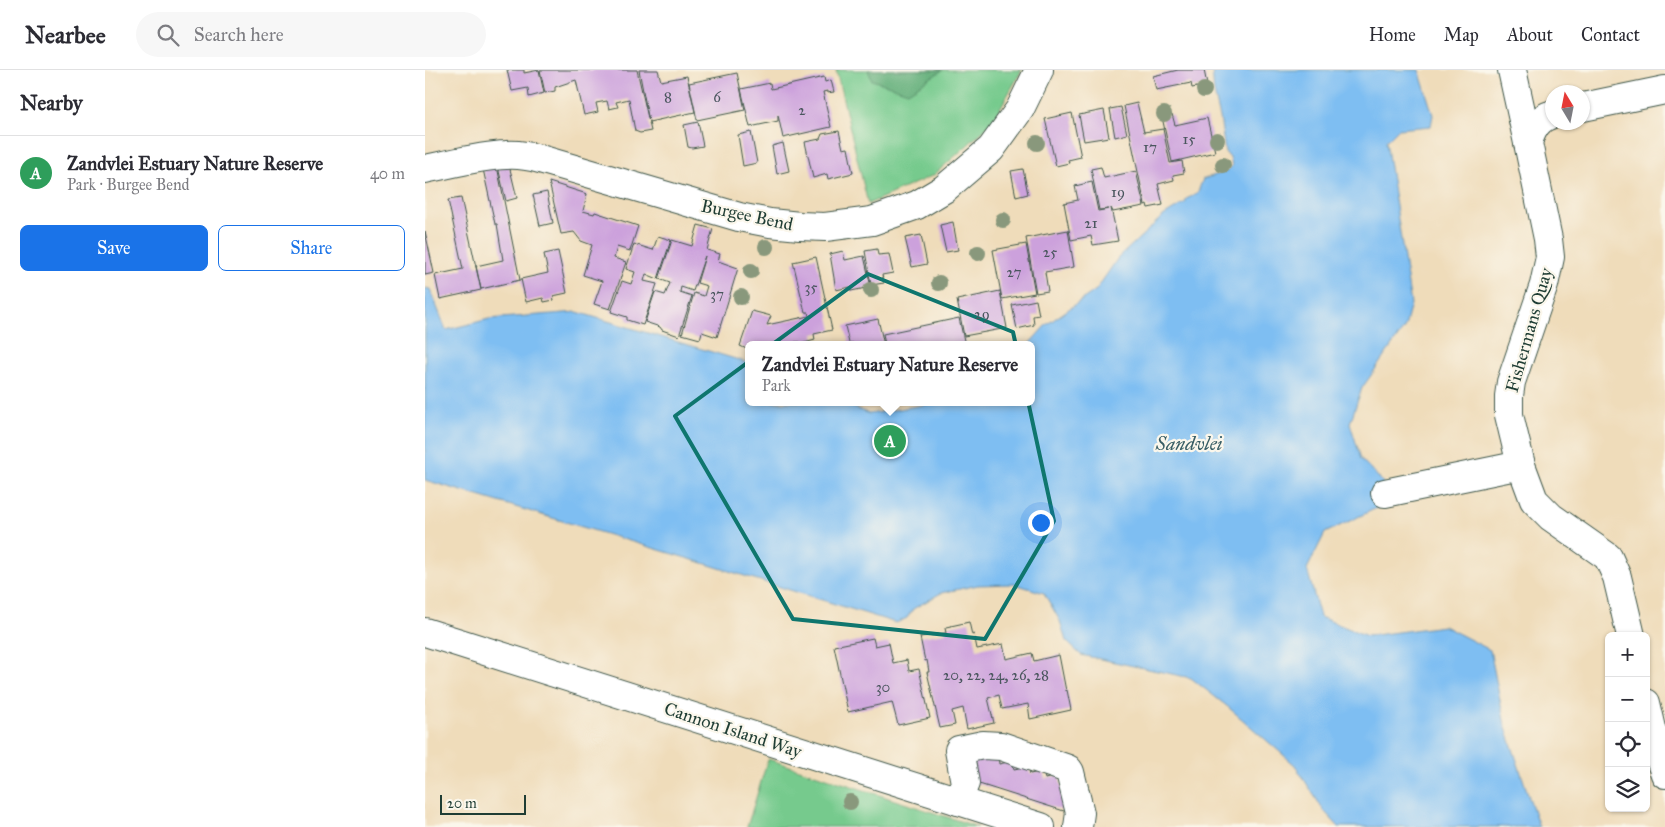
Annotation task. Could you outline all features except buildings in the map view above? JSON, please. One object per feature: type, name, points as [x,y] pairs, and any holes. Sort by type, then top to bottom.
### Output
[{"type":"street","name":"Burgee Bend","points":[[425,169],[489,156],[522,155],[739,217],[800,226],[825,227],[865,223],[917,205],[944,189],[991,149],[1020,109],[1039,70]]},
{"type":"street","name":"Fishermans Quay","points":[[1512,70],[1549,239],[1550,257],[1544,285],[1511,382],[1509,415],[1521,465],[1534,500],[1542,509],[1608,556],[1617,577],[1630,632]]},
{"type":"street","points":[[1590,106],[1665,90]]},
{"type":"street","points":[[1528,143],[1531,132],[1537,122],[1545,116]]},
{"type":"street","points":[[1385,493],[1521,465]]},
{"type":"street","name":"Cannon Island Way","points":[[425,632],[1041,827]]},
{"type":"street","points":[[1650,720],[1665,774]]},
{"type":"street","points":[[958,801],[965,783],[959,750],[983,745],[1001,746],[1068,769],[1080,813],[1077,827]]},
{"type":"highlighted area","points":[[868,274],[1013,332],[1054,521],[985,639],[793,619],[675,416]]},
{"type":"green space","points":[[836,70],[1022,70],[991,124],[934,175],[868,204]]},
{"type":"green space","points":[[868,70],[943,70],[908,92],[872,80]]},
{"type":"green space","points":[[768,759],[978,827],[747,827]]},
{"type":"water","name":"Sandvlei","points":[[1212,70],[1419,70],[1433,115],[1431,126],[1398,129],[1386,141],[1411,304],[1405,327],[1362,388],[1350,423],[1361,459],[1382,481],[1387,503],[1325,533],[1307,569],[1320,617],[1367,636],[1444,626],[1490,650],[1505,725],[1539,827],[1339,827],[1324,811],[1295,765],[1191,678],[1081,655],[1066,641],[1060,621],[1044,593],[1015,584],[978,585],[941,593],[913,609],[907,618],[896,623],[425,480],[425,288],[430,289],[446,330],[489,319],[577,312],[745,362],[745,406],[851,406],[869,414],[917,406],[1035,406],[1035,341],[1032,341],[1046,325],[1096,290],[1118,258],[1163,216],[1186,202],[1186,199],[1197,194],[1203,179],[1225,172],[1232,166],[1230,158],[1225,152]]},
{"type":"place","name":"Zandvlei Estuary Nature Reserve","points":[[890,441]]}]
